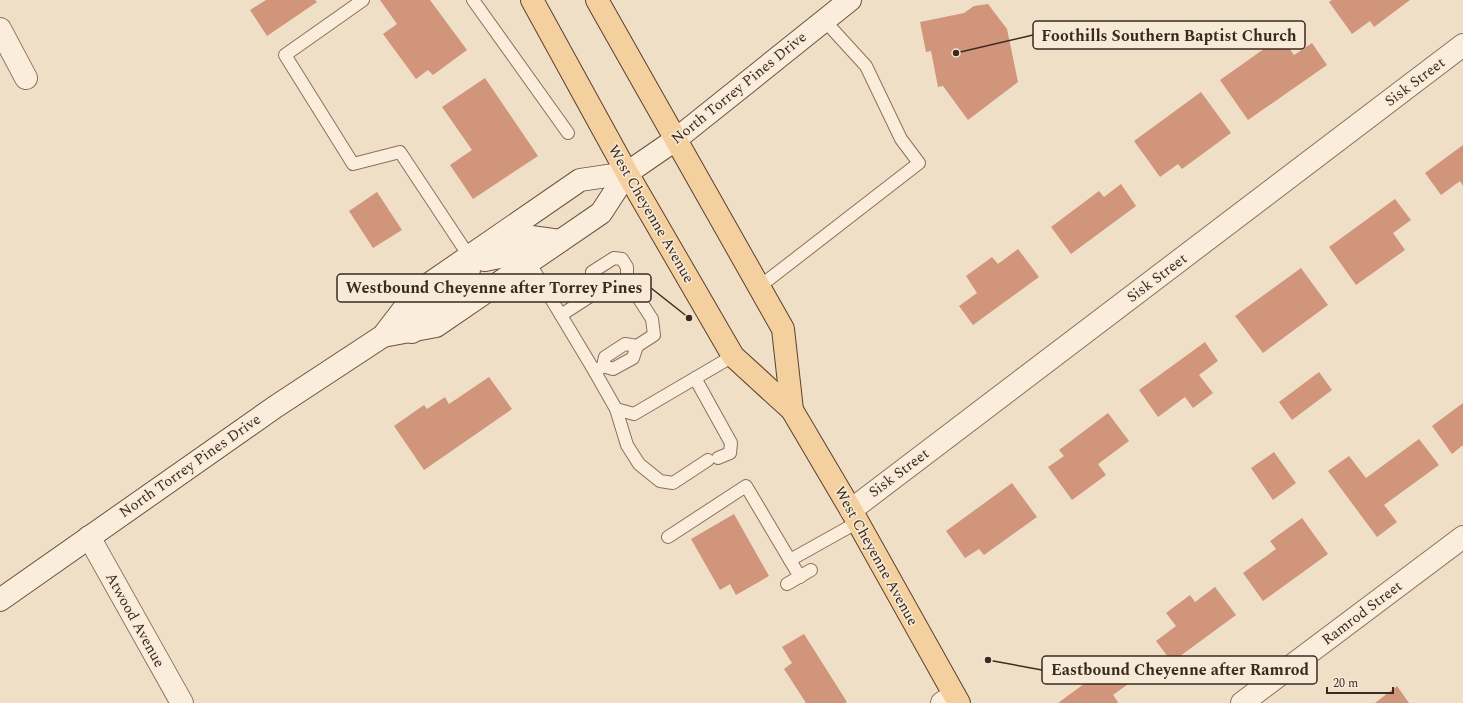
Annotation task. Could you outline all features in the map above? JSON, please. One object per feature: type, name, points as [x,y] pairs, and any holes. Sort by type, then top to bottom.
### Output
[{"type":"main road","name":"West Cheyenne Avenue","points":[[532,0],[627,173],[733,356],[792,410],[854,516],[952,700]]},
{"type":"main road","name":"West Cheyenne Avenue","points":[[597,0],[783,330],[792,410]]},
{"type":"main road","name":"North Torrey Pines Drive","points":[[383,336],[412,332],[436,326],[601,213],[627,173],[675,140],[850,0]]},
{"type":"main road","points":[[0,29],[26,78]]},
{"type":"main road","name":"Sisk Street","points":[[854,516],[1463,46]]},
{"type":"main road","name":"North Torrey Pines Drive","points":[[0,600],[275,407],[383,336],[416,294],[580,180],[627,173]]},
{"type":"main road","points":[[412,332],[414,320],[462,282],[470,270],[469,256],[485,260],[500,257],[531,237],[560,241]]},
{"type":"main road","name":"Atwood Avenue","points":[[89,537],[182,703]]},
{"type":"main road","name":"Ramrod Street","points":[[1242,703],[1463,537]]},
{"type":"lane","points":[[363,0],[285,55],[353,164],[400,152],[469,256]]},
{"type":"lane","points":[[473,0],[568,133]]},
{"type":"lane","points":[[759,287],[919,163],[901,139],[866,66],[824,20]]},
{"type":"lane","points":[[561,315],[595,293],[592,272],[614,258],[622,258],[627,266],[627,280],[652,319],[654,335],[637,346],[633,358],[613,369],[599,369]]},
{"type":"lane","points":[[530,262],[561,315],[599,369],[616,409],[627,445],[639,464],[660,481],[673,483],[713,459],[730,453],[731,443],[695,378]]},
{"type":"lane","points":[[616,409],[634,414],[733,356]]},
{"type":"lane","points":[[668,537],[746,486],[800,577]]},
{"type":"lane","points":[[790,560],[854,516]]},
{"type":"lane","points":[[787,584],[811,570]]},
{"type":"building","points":[[266,0],[315,0],[317,2],[267,36],[250,10]]},
{"type":"building","points":[[380,0],[430,0],[467,50],[433,75],[428,70],[416,79],[383,34],[397,24]]},
{"type":"building","points":[[1332,0],[1410,0],[1374,27],[1370,21],[1352,34],[1329,2]]},
{"type":"building","points":[[988,4],[1007,29],[1018,82],[968,120],[943,86],[938,87],[931,51],[926,52],[920,22],[964,13],[974,6]]},
{"type":"building","points":[[1281,37],[1294,55],[1312,43],[1327,65],[1248,120],[1220,80]]},
{"type":"building","points":[[485,78],[538,156],[473,199],[450,165],[472,150],[442,107]]},
{"type":"building","points":[[1201,92],[1231,133],[1182,169],[1178,164],[1160,177],[1134,141]]},
{"type":"building","points":[[1463,145],[1463,186],[1460,181],[1441,195],[1425,173]]},
{"type":"building","points":[[1121,184],[1136,206],[1071,254],[1051,227],[1099,191],[1104,197]]},
{"type":"building","points":[[377,192],[402,230],[373,248],[349,211]]},
{"type":"building","points":[[1395,199],[1411,220],[1393,233],[1405,250],[1356,285],[1329,247]]},
{"type":"building","points":[[1018,249],[1039,277],[973,325],[959,306],[977,293],[966,276],[992,257],[998,264]]},
{"type":"building","points":[[1301,268],[1328,305],[1263,353],[1235,316]]},
{"type":"building","points":[[1205,342],[1218,361],[1199,375],[1213,393],[1193,408],[1185,397],[1158,417],[1139,390]]},
{"type":"building","points":[[1319,372],[1332,390],[1292,420],[1279,402]]},
{"type":"building","points":[[489,377],[512,409],[424,470],[394,426],[424,405],[427,409],[445,397],[449,404]]},
{"type":"building","points":[[1463,403],[1463,445],[1452,454],[1432,426]]},
{"type":"building","points":[[1108,413],[1129,441],[1098,464],[1106,475],[1072,500],[1048,467],[1064,456],[1059,450]]},
{"type":"building","points":[[1419,439],[1439,465],[1384,505],[1397,522],[1377,537],[1328,471],[1349,456],[1366,478]]},
{"type":"building","points":[[1274,452],[1296,483],[1273,500],[1251,468]]},
{"type":"building","points":[[1012,483],[1037,517],[984,555],[979,549],[965,558],[946,531]]},
{"type":"building","points":[[734,514],[769,576],[736,595],[730,584],[720,590],[691,539]]},
{"type":"building","points":[[1302,518],[1328,554],[1263,601],[1243,573],[1276,549],[1270,541]]},
{"type":"building","points":[[1215,587],[1236,615],[1172,662],[1156,641],[1176,626],[1166,613],[1190,595],[1195,602]]},
{"type":"building","points":[[804,634],[847,702],[806,703],[784,669],[792,663],[782,647]]},
{"type":"building","points":[[1107,655],[1128,684],[1113,695],[1118,702],[1117,703],[1058,703],[1088,681],[1082,673]]},
{"type":"building","points":[[1397,686],[1409,703],[1375,703]]},
{"type":"place","name":"Foothills Southern Baptist Church","points":[[956,53]]},
{"type":"place","name":"Westbound Cheyenne after Torrey Pines","points":[[689,318]]},
{"type":"place","name":"Eastbound Cheyenne after Ramrod","points":[[988,660]]}]
